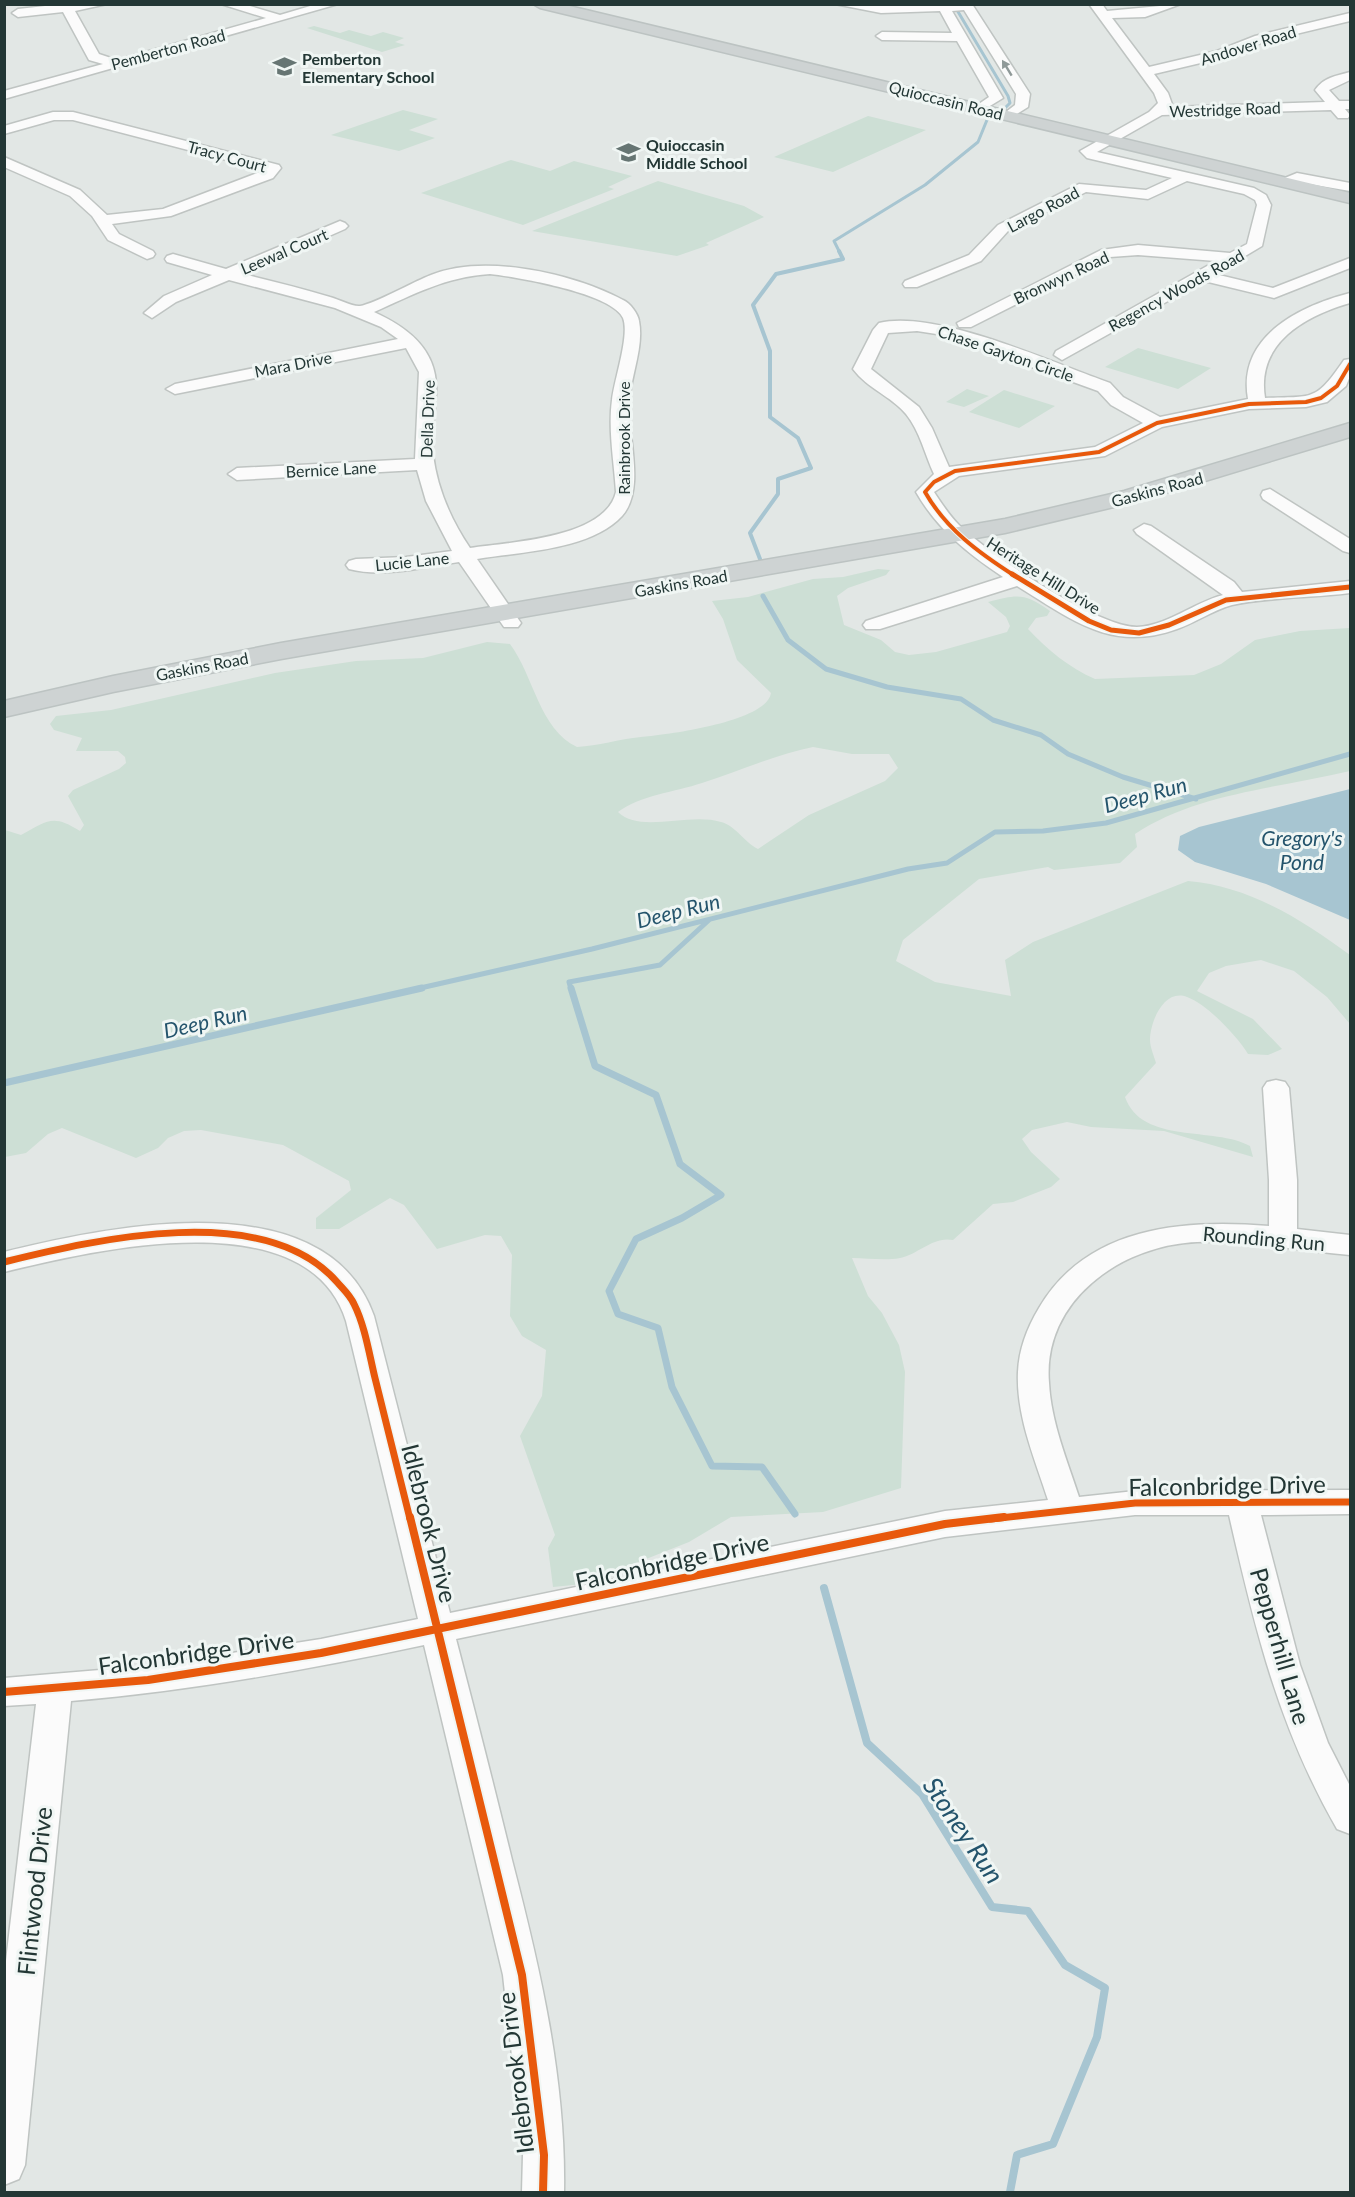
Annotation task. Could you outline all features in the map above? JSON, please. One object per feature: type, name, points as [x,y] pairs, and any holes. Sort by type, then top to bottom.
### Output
[{"type":"main road","name":"Quioccasin Road","points":[[548,5],[1350,198]]},
{"type":"main road","name":"Gaskins Road","points":[[964,539],[1131,496],[1350,430]]},
{"type":"main road","name":"Gaskins Road","points":[[4,709],[235,659],[508,618],[1084,520],[1195,492],[1350,445]]},
{"type":"main road","name":"Gaskins Road","points":[[4,722],[508,618]]},
{"type":"street","points":[[18,13],[101,4]]},
{"type":"street","points":[[228,4],[280,19]]},
{"type":"street","name":"Pemberton Road","points":[[4,95],[332,4]]},
{"type":"street","points":[[841,4],[881,9],[966,5],[1023,94],[1021,107],[1009,115]]},
{"type":"street","points":[[1099,10],[1145,14],[1175,4]]},
{"type":"street","points":[[942,6],[996,98],[980,108]]},
{"type":"street","points":[[67,8],[94,57],[115,63]]},
{"type":"street","points":[[1099,10],[1161,93],[1165,104],[1159,111]]},
{"type":"street","name":"Andover Road","points":[[1146,72],[1221,54],[1259,39],[1350,17]]},
{"type":"street","points":[[882,36],[961,37]]},
{"type":"street","points":[[1350,76],[1325,85],[1322,90],[1350,122]]},
{"type":"street","name":"Westridge Road","points":[[1108,139],[1159,111],[1350,105]]},
{"type":"street","name":"Tracy Court","points":[[4,130],[53,116],[73,116],[274,168],[268,175],[175,211],[150,217],[104,220]]},
{"type":"street","name":"Regency Woods Road","points":[[1062,355],[1203,276],[1256,243],[1264,202],[1249,191],[1092,155],[1086,151],[1108,139]]},
{"type":"street","points":[[4,161],[69,190],[88,203],[104,220],[113,237],[147,254]]},
{"type":"street","name":"Largo Road","points":[[910,284],[975,258],[1004,228],[1080,189],[1098,187],[1140,196],[1148,195],[1186,176]]},
{"type":"street","points":[[1282,182],[1297,177],[1350,188]]},
{"type":"street","name":"Leewal Court","points":[[152,313],[162,303],[340,226]]},
{"type":"street","name":"Bronwyn Road","points":[[965,323],[1107,253],[1138,250],[1234,258]]},
{"type":"street","name":"Della Drive","points":[[173,259],[360,312],[388,325],[411,342],[425,360],[428,372],[425,464],[434,502],[508,618]]},
{"type":"street","points":[[1203,276],[1274,293],[1350,263]]},
{"type":"street","name":"Rainbrook Drive","points":[[360,312],[445,275],[490,269],[521,273],[599,293],[621,304],[631,318],[630,347],[621,389],[626,492],[621,506],[600,524],[564,538],[466,554]]},
{"type":"street","points":[[1257,404],[1253,390],[1257,368],[1277,332],[1333,303],[1350,298]]},
{"type":"street","name":"Chase Gayton Circle","points":[[944,475],[917,415],[906,404],[868,378],[862,369],[881,330],[885,327],[926,327],[964,337],[1104,387],[1118,401],[1157,423]]},
{"type":"street","name":"Mara Drive","points":[[175,389],[279,366],[411,342]]},
{"type":"street","points":[[944,475],[955,471],[1099,452],[1157,423],[1257,404],[1298,403],[1321,398],[1338,386],[1338,380],[1350,364]]},
{"type":"street","name":"Bernice Lane","points":[[237,474],[425,464]]},
{"type":"street","name":"Heritage Hill Drive","points":[[944,475],[930,485],[925,492],[930,505],[964,539],[1020,578],[1102,627],[1139,633],[1169,624],[1226,600],[1350,587]]},
{"type":"street","points":[[1270,495],[1350,547]]},
{"type":"street","points":[[1144,530],[1227,586],[1237,599]]},
{"type":"street","name":"Lucie Lane","points":[[356,565],[396,566],[466,554]]},
{"type":"street","points":[[873,625],[1020,578]]},
{"type":"street","points":[[1276,1088],[1283,1180],[1283,1238]]},
{"type":"street","name":"Idlebrook Drive","points":[[4,1262],[138,1236],[185,1230],[223,1231],[253,1236],[300,1253],[320,1266],[339,1283],[356,1307],[522,1976],[536,2074],[544,2155],[543,2193]]},
{"type":"street","name":"Rounding Run","points":[[1067,1510],[1040,1425],[1033,1382],[1033,1364],[1042,1332],[1053,1308],[1067,1288],[1102,1257],[1153,1237],[1208,1230],[1350,1245]]},
{"type":"street","name":"Pepperhill Lane","points":[[1242,1501],[1281,1664],[1302,1728],[1329,1785],[1350,1818]]},
{"type":"street","name":"Falconbridge Drive","points":[[4,1692],[215,1671],[321,1653],[857,1540],[945,1524],[1145,1503],[1350,1502]]},
{"type":"street","name":"Flintwood Drive","points":[[4,2165],[55,1688]]},
{"type":"green space","points":[[314,26],[340,33],[349,30],[371,36],[383,32],[404,38],[395,42],[405,45],[382,52],[307,28]]},
{"type":"green space","points":[[403,110],[438,119],[409,130],[435,138],[399,151],[331,135]]},
{"type":"green space","points":[[868,116],[926,130],[833,172],[774,157]]},
{"type":"green space","points":[[511,160],[550,171],[574,161],[632,176],[608,187],[614,189],[523,225],[421,193]]},
{"type":"green space","points":[[658,181],[744,206],[764,217],[706,243],[709,245],[677,256],[532,231]]},
{"type":"green space","points":[[1138,348],[1211,368],[1178,389],[1105,367]]},
{"type":"green space","points":[[967,389],[989,396],[964,407],[946,402]]},
{"type":"green space","points":[[1004,390],[1055,406],[1019,428],[969,412]]},
{"type":"green space","points":[[878,569],[890,570],[886,575],[848,588],[837,596],[844,625],[881,640],[895,652],[909,655],[936,652],[1007,632],[1010,626],[1006,617],[988,602],[1021,597],[1034,601],[1050,611],[1047,616],[1036,618],[1028,629],[1059,657],[1095,679],[1194,675],[1221,664],[1255,640],[1300,631],[1350,628],[1350,771],[1239,794],[1184,809],[1135,834],[1137,847],[1120,863],[1054,870],[1048,867],[979,879],[903,940],[896,961],[935,982],[1011,996],[1005,960],[1033,942],[1188,881],[1211,884],[1254,897],[1274,907],[1313,929],[1350,955],[1350,1024],[1327,997],[1294,971],[1261,960],[1226,966],[1209,973],[1197,991],[1253,1019],[1282,1049],[1268,1055],[1248,1054],[1237,1038],[1203,1006],[1187,997],[1172,997],[1160,1008],[1153,1024],[1150,1043],[1156,1063],[1125,1097],[1134,1112],[1147,1122],[1180,1132],[1235,1140],[1250,1146],[1253,1157],[1164,1131],[1091,1127],[1067,1122],[1032,1130],[1022,1139],[1031,1152],[1060,1179],[1051,1187],[1013,1202],[993,1204],[953,1240],[946,1239],[932,1243],[900,1258],[852,1258],[868,1296],[882,1313],[899,1345],[905,1372],[901,1488],[823,1512],[731,1517],[689,1542],[583,1584],[553,1587],[548,1548],[555,1535],[520,1436],[542,1396],[546,1350],[522,1336],[510,1316],[512,1255],[501,1236],[485,1235],[437,1249],[404,1205],[390,1198],[339,1229],[316,1229],[316,1218],[351,1190],[349,1181],[283,1145],[201,1130],[184,1131],[168,1138],[158,1148],[136,1158],[62,1128],[48,1134],[26,1153],[5,1157],[5,830],[21,835],[44,823],[57,821],[80,831],[84,825],[68,796],[73,790],[119,769],[126,763],[125,757],[118,751],[76,751],[82,738],[54,730],[50,724],[56,716],[111,710],[275,673],[356,661],[423,658],[487,642],[510,644],[545,715],[564,739],[577,747],[692,730],[735,719],[753,712],[765,703],[771,693],[737,660],[723,619],[712,601],[748,597],[813,579],[843,577]],"holes":[[[813,747],[852,754],[889,754],[898,768],[885,781],[809,815],[758,849],[731,827],[721,822],[694,819],[639,821],[627,818],[618,812],[648,798],[702,783],[799,750]]]},
{"type":"water","name":"Gregory's Pond","points":[[1350,789],[1350,920],[1266,884],[1195,862],[1178,850],[1180,836],[1199,827]]},
{"type":"waterway","points":[[957,10],[1008,96],[1010,103],[1004,109]]},
{"type":"waterway","points":[[760,559],[750,533],[778,494],[778,479],[811,468],[798,438],[770,417],[770,351],[753,305],[776,274],[843,259],[834,241],[925,185],[978,142],[989,115]]},
{"type":"waterway","points":[[763,596],[788,640],[826,669],[887,687],[961,699],[993,720],[1041,735],[1068,754],[1123,777],[1194,798]]},
{"type":"waterway","name":"Deep Run","points":[[1194,798],[1350,754]]},
{"type":"waterway","name":"Deep Run","points":[[416,989],[592,949],[908,869],[947,863],[995,832],[1043,831],[1106,823],[1194,798]]},
{"type":"waterway","name":"Stoney Run","points":[[571,989],[569,982],[660,965],[709,920]]},
{"type":"waterway","name":"Deep Run","points":[[4,1083],[422,988]]},
{"type":"waterway","name":"Stoney Run","points":[[571,988],[595,1066],[656,1095],[680,1164],[721,1195],[682,1218],[636,1239],[609,1291],[618,1314],[658,1328],[672,1387],[712,1466],[762,1467],[795,1514]]},
{"type":"waterway","name":"Stoney Run","points":[[824,1588],[867,1743],[922,1794],[992,1907],[1028,1911],[1065,1965],[1105,1988],[1097,2037],[1053,2144],[1017,2155],[1010,2192]]},
{"type":"cycle path","points":[[1350,364],[1337,386],[1321,398],[1306,402],[1249,404],[1157,423],[1099,452],[955,471],[934,482],[925,492],[936,511],[973,547],[1022,581],[1089,621],[1111,630],[1139,633],[1169,625],[1226,600],[1350,587]]},
{"type":"cycle path","points":[[4,1262],[44,1253],[155,1235],[192,1232],[229,1233],[264,1238],[297,1250],[326,1270],[351,1298],[365,1336],[522,1975],[536,2074],[544,2155],[543,2192]]},
{"type":"cycle path","points":[[4,1692],[148,1680],[321,1653],[945,1524],[1135,1503],[1350,1502]]},
{"type":"place","name":"Pemberton Elementary School","points":[[284,67]]},
{"type":"place","name":"Quioccasin Middle School","points":[[628,153]]}]
